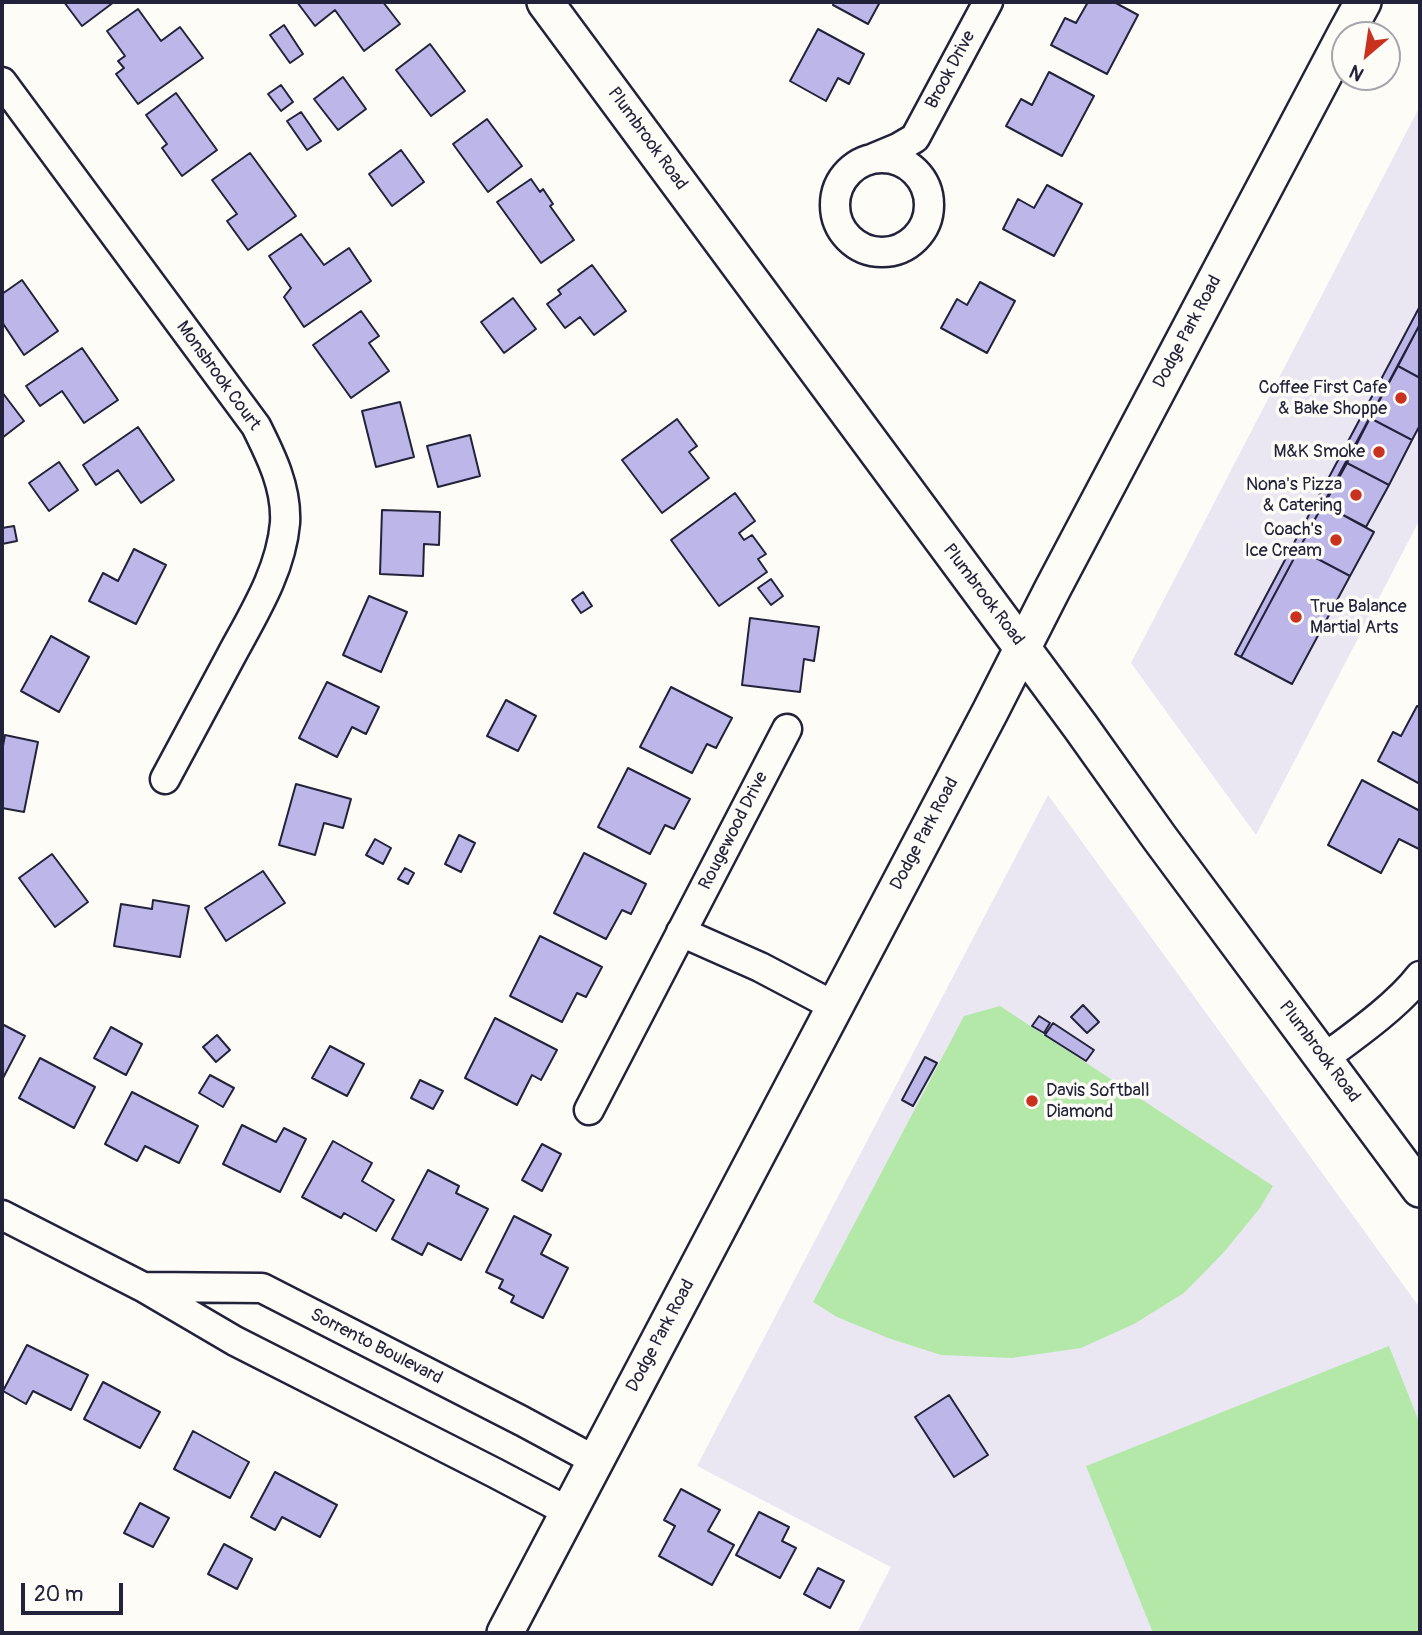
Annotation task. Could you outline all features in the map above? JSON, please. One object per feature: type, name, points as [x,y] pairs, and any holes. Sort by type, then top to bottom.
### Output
[{"type":"street","name":"Plumbrook Road","points":[[545,2],[1420,1189]]},
{"type":"street","name":"Brook Drive","points":[[915,138],[988,2]]},
{"type":"street","name":"Dodge Park Road","points":[[1353,21],[1363,2]]},
{"type":"street","name":"Dodge Park Road","points":[[505,1633],[1331,62]]},
{"type":"street","name":"Monsbrook Court","points":[[2,82],[256,426],[274,462],[282,490],[285,522],[278,556],[264,594],[165,779]]},
{"type":"street","points":[[915,138],[917,158],[929,198],[929,214],[924,228],[915,240],[902,249],[887,253],[871,252],[857,246],[845,235],[837,221],[837,190],[845,176],[856,165],[915,138]]},
{"type":"street","points":[[871,159],[887,158],[902,162],[915,171],[924,183]]},
{"type":"street","name":"Rougewood Drive","points":[[589,1110],[787,729]]},
{"type":"street","points":[[681,932],[760,967],[834,1006]]},
{"type":"street","points":[[1323,1059],[1412,988],[1420,976]]},
{"type":"street","name":"Sorrento Boulevard","points":[[2,1215],[143,1287],[235,1341],[569,1512]]},
{"type":"street","name":"Sorrento Boulevard","points":[[143,1287],[262,1288],[596,1461]]},
{"type":"shaded area","points":[[1420,106],[1420,519],[1256,835],[1131,663]]},
{"type":"shaded area","points":[[1048,795],[1420,1308],[1420,1633],[857,1633],[891,1567],[697,1466]]},
{"type":"green space","name":"Davis Softball Diamond","points":[[1000,1006],[1273,1186],[1260,1208],[1224,1252],[1184,1293],[1134,1324],[1081,1348],[1012,1358],[941,1355],[888,1338],[837,1317],[813,1302],[964,1016]]},
{"type":"green space","points":[[1389,1346],[1420,1424],[1420,1633],[1153,1633],[1086,1466]]},
{"type":"building","points":[[64,2],[114,2],[82,26]]},
{"type":"building","points":[[297,2],[383,2],[400,24],[364,51],[335,10],[315,26]]},
{"type":"building","points":[[834,2],[880,2],[868,24],[833,5]]},
{"type":"building","points":[[1088,2],[1114,2],[1138,15],[1107,74],[1051,45],[1065,18],[1076,23]]},
{"type":"building","points":[[138,9],[161,41],[180,27],[203,58],[138,104],[116,74],[124,68],[118,61],[125,56],[107,31]]},
{"type":"building","points":[[284,25],[303,54],[290,63],[270,35]]},
{"type":"building","points":[[818,29],[864,54],[849,84],[838,78],[826,101],[790,81]]},
{"type":"building","points":[[430,44],[465,91],[431,116],[396,70]]},
{"type":"building","points":[[1049,72],[1094,96],[1062,156],[1006,126],[1021,99],[1032,105]]},
{"type":"building","points":[[343,77],[366,109],[338,130],[314,99]]},
{"type":"building","points":[[281,85],[293,102],[281,111],[268,94]]},
{"type":"building","points":[[176,93],[217,150],[182,176],[162,148],[167,144],[146,115]]},
{"type":"building","points":[[301,112],[321,141],[307,150],[287,121]]},
{"type":"building","points":[[487,119],[522,166],[488,192],[453,144]]},
{"type":"building","points":[[401,150],[424,182],[392,206],[369,174]]},
{"type":"building","points":[[250,153],[296,216],[248,250],[227,221],[237,214],[212,180]]},
{"type":"building","points":[[531,179],[540,192],[543,189],[553,204],[550,206],[574,240],[541,263],[497,202]]},
{"type":"building","points":[[1047,185],[1082,204],[1054,256],[1003,229],[1018,199],[1034,208]]},
{"type":"building","points":[[301,234],[324,265],[349,248],[371,281],[304,327],[284,297],[291,288],[269,256]]},
{"type":"building","points":[[592,265],[626,311],[594,335],[580,317],[565,328],[547,304],[561,294],[558,290]]},
{"type":"building","points":[[22,280],[58,331],[24,355],[2,322],[2,294]]},
{"type":"building","points":[[980,282],[1015,301],[987,353],[941,328],[957,299],[967,305]]},
{"type":"building","points":[[513,298],[536,329],[504,353],[481,322]]},
{"type":"building","points":[[1420,306],[1420,324],[1241,657],[1235,654]]},
{"type":"building","points":[[361,311],[379,336],[369,343],[389,371],[351,398],[313,345]]},
{"type":"building","points":[[1420,324],[1420,378],[1398,366]]},
{"type":"building","points":[[82,348],[118,400],[84,423],[62,391],[40,406],[26,386]]},
{"type":"building","name":"Coffee First Cafe & Bake Shoppe","points":[[1398,366],[1420,378],[1420,425],[1412,440],[1370,418]]},
{"type":"building","points":[[2,392],[24,421],[2,438]]},
{"type":"building","points":[[400,402],[414,457],[376,467],[362,411]]},
{"type":"building","name":"M&K Smoke","points":[[1370,418],[1412,440],[1389,485],[1347,463]]},
{"type":"building","points":[[677,419],[697,446],[689,452],[709,478],[662,513],[622,460]]},
{"type":"building","points":[[138,427],[174,480],[141,503],[118,470],[96,485],[83,465]]},
{"type":"building","points":[[470,435],[480,476],[438,487],[427,446]]},
{"type":"building","points":[[59,462],[78,490],[49,511],[29,483]]},
{"type":"building","name":"Nona's Pizza & Catering","points":[[1347,463],[1389,485],[1366,527],[1324,505]]},
{"type":"building","points":[[735,493],[755,521],[739,533],[744,540],[752,535],[766,554],[758,559],[767,572],[719,606],[671,540]]},
{"type":"building","name":"Coach's Ice Cream","points":[[1323,504],[1374,532],[1350,576],[1299,549]]},
{"type":"building","points":[[382,510],[440,512],[439,545],[424,544],[423,576],[380,574]]},
{"type":"building","points":[[14,526],[17,541],[2,544],[2,528]]},
{"type":"building","points":[[134,549],[166,565],[136,624],[89,601],[103,573],[118,581]]},
{"type":"building","name":"True Balance Martial Arts","points":[[1299,549],[1350,576],[1292,684],[1241,657]]},
{"type":"building","points":[[771,579],[783,596],[771,605],[758,588]]},
{"type":"building","points":[[583,592],[592,606],[581,613],[572,600]]},
{"type":"building","points":[[369,596],[407,612],[381,672],[343,655]]},
{"type":"building","points":[[750,618],[819,627],[814,661],[804,659],[800,692],[742,685]]},
{"type":"building","points":[[51,636],[89,657],[59,712],[21,691]]},
{"type":"building","points":[[327,682],[379,707],[366,734],[352,727],[337,757],[299,738]]},
{"type":"building","points":[[671,687],[732,718],[716,748],[707,744],[692,773],[640,747]]},
{"type":"building","points":[[506,700],[536,716],[518,751],[487,736]]},
{"type":"building","points":[[1417,706],[1420,707],[1420,784],[1378,761],[1393,732],[1401,736]]},
{"type":"building","points":[[5,735],[38,742],[24,812],[2,808],[2,751]]},
{"type":"building","points":[[628,768],[690,799],[674,829],[665,825],[650,854],[598,827]]},
{"type":"building","points":[[1362,780],[1420,811],[1419,849],[1399,839],[1381,873],[1328,845]]},
{"type":"building","points":[[296,784],[351,799],[343,828],[324,823],[315,855],[279,845]]},
{"type":"building","points":[[459,835],[475,843],[461,872],[445,864]]},
{"type":"building","points":[[375,839],[391,848],[383,864],[366,855]]},
{"type":"building","points":[[584,853],[646,884],[631,914],[622,910],[606,939],[554,913]]},
{"type":"building","points":[[52,854],[88,902],[55,927],[19,878]]},
{"type":"building","points":[[405,868],[414,873],[408,884],[398,879]]},
{"type":"building","points":[[263,871],[285,903],[226,941],[205,908]]},
{"type":"building","points":[[153,900],[189,906],[180,957],[114,946],[121,904],[152,909]]},
{"type":"building","points":[[540,936],[602,967],[586,997],[577,993],[562,1022],[510,996]]},
{"type":"building","points":[[1083,1005],[1099,1022],[1087,1033],[1071,1017]]},
{"type":"building","points":[[1039,1016],[1050,1023],[1044,1033],[1032,1026]]},
{"type":"building","points":[[495,1018],[557,1050],[541,1080],[532,1075],[517,1105],[465,1078]]},
{"type":"building","points":[[1053,1023],[1094,1050],[1086,1061],[1045,1035]]},
{"type":"building","points":[[2,1024],[25,1036],[2,1080]]},
{"type":"building","points":[[111,1027],[142,1044],[126,1075],[94,1058]]},
{"type":"building","points":[[217,1035],[230,1050],[216,1062],[203,1047]]},
{"type":"building","points":[[330,1046],[364,1064],[347,1096],[312,1078]]},
{"type":"building","points":[[925,1057],[937,1063],[913,1106],[902,1100]]},
{"type":"building","points":[[40,1058],[95,1087],[74,1128],[19,1098]]},
{"type":"building","points":[[210,1075],[234,1088],[223,1107],[199,1093]]},
{"type":"building","points":[[420,1080],[443,1091],[433,1109],[411,1098]]},
{"type":"building","points":[[132,1092],[198,1126],[179,1163],[145,1146],[137,1161],[105,1144]]},
{"type":"building","points":[[242,1125],[276,1142],[284,1128],[306,1139],[280,1192],[223,1164]]},
{"type":"building","points":[[333,1141],[372,1163],[362,1181],[394,1200],[376,1231],[344,1213],[341,1218],[302,1197]]},
{"type":"building","points":[[542,1144],[561,1154],[542,1191],[522,1180]]},
{"type":"building","points":[[428,1170],[459,1186],[456,1193],[488,1209],[461,1260],[428,1243],[422,1255],[392,1239]]},
{"type":"building","points":[[514,1216],[551,1235],[541,1254],[568,1268],[543,1318],[511,1302],[514,1296],[499,1288],[503,1280],[486,1272]]},
{"type":"building","points":[[27,1345],[88,1375],[71,1410],[33,1391],[26,1404],[3,1391]]},
{"type":"building","points":[[103,1382],[160,1412],[140,1448],[84,1419]]},
{"type":"building","points":[[949,1395],[988,1455],[954,1477],[915,1417]]},
{"type":"building","points":[[193,1431],[249,1462],[230,1498],[174,1469]]},
{"type":"building","points":[[275,1472],[337,1505],[320,1537],[282,1517],[275,1530],[251,1517]]},
{"type":"building","points":[[681,1489],[720,1510],[708,1531],[734,1545],[712,1585],[659,1556],[675,1526],[664,1520]]},
{"type":"building","points":[[140,1503],[169,1518],[153,1547],[124,1533]]},
{"type":"building","points":[[759,1512],[789,1527],[782,1541],[796,1548],[780,1578],[736,1555]]},
{"type":"building","points":[[224,1544],[252,1559],[237,1589],[208,1574]]},
{"type":"building","points":[[818,1568],[844,1581],[830,1608],[804,1594]]},
{"type":"place","name":"Coffee First Cafe & Bake Shoppe","points":[[1401,398]]},
{"type":"place","name":"M&K Smoke","points":[[1379,452]]},
{"type":"place","name":"Nona's Pizza & Catering","points":[[1356,495]]},
{"type":"place","name":"Coach's Ice Cream","points":[[1336,540]]},
{"type":"place","name":"True Balance Martial Arts","points":[[1296,617]]},
{"type":"place","name":"Davis Softball Diamond","points":[[1032,1101]]}]
